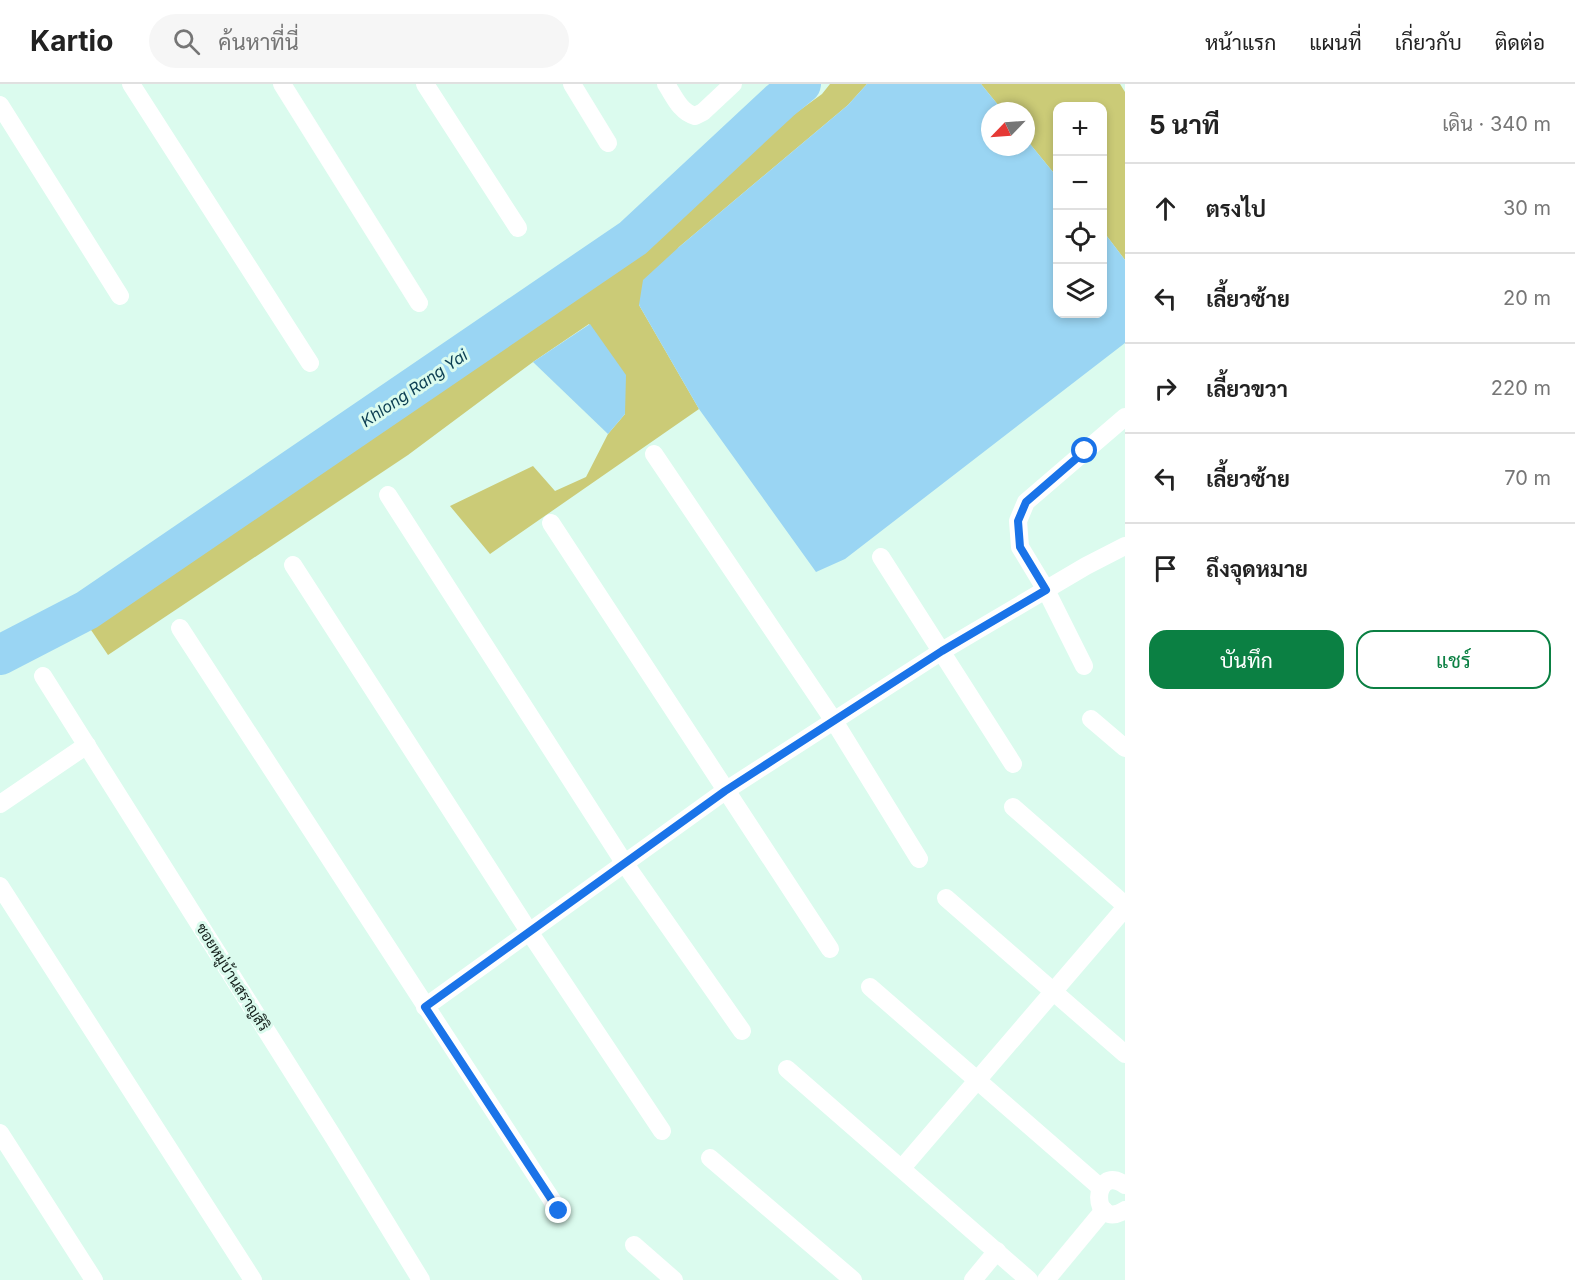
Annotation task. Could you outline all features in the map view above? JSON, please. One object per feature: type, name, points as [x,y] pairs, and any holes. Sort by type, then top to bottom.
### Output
[{"type":"street","points":[[130,84],[310,363]]},
{"type":"street","points":[[282,84],[419,303]]},
{"type":"street","points":[[425,84],[518,228]]},
{"type":"street","points":[[572,84],[608,144]]},
{"type":"street","points":[[666,84],[680,107],[688,114],[695,116],[703,112],[733,84]]},
{"type":"street","points":[[0,105],[120,296]]},
{"type":"street","points":[[1084,666],[1046,590],[1020,547],[1018,521],[1026,502],[1125,417]]},
{"type":"street","points":[[654,454],[834,721],[919,859]]},
{"type":"street","points":[[388,495],[625,864],[742,1031]]},
{"type":"street","points":[[551,523],[830,949]]},
{"type":"street","points":[[425,1007],[725,791],[942,651],[1125,546]]},
{"type":"street","points":[[881,557],[1013,764]]},
{"type":"street","points":[[293,565],[530,933],[662,1131]]},
{"type":"street","points":[[180,628],[559,1211]]},
{"type":"street","name":"ซอยหมู่บ้านสราญสิริ","points":[[43,676],[421,1280]]},
{"type":"street","points":[[1091,719],[1125,748]]},
{"type":"street","points":[[0,804],[87,745]]},
{"type":"street","points":[[902,1168],[1125,906],[1013,807]]},
{"type":"street","points":[[0,886],[253,1280]]},
{"type":"street","points":[[946,898],[1125,1054]]},
{"type":"street","points":[[870,987],[1101,1188]]},
{"type":"street","points":[[787,1069],[1029,1280]]},
{"type":"street","points":[[0,1133],[94,1280]]},
{"type":"street","points":[[710,1158],[853,1280]]},
{"type":"street","points":[[1125,1184],[1110,1182],[1101,1188],[1098,1198],[1104,1210],[1116,1214],[1125,1210]]},
{"type":"street","points":[[1046,1280],[1104,1210]]},
{"type":"street","points":[[634,1245],[674,1280]]},
{"type":"street","points":[[973,1280],[997,1251]]},
{"type":"shaded area","points":[[830,84],[867,84],[848,105],[679,247],[639,305],[699,409],[490,554],[450,506],[533,466],[555,491],[586,477],[608,434],[625,414],[589,324],[533,362],[408,455],[108,655],[89,627],[205,553],[379,430],[522,334],[671,219],[737,156],[822,94]]},
{"type":"shaded area","points":[[981,84],[1120,84],[1125,92],[1125,260],[1107,236],[1107,102],[1053,102],[1053,172],[1035,150],[1035,102],[996,102]]},
{"type":"water","points":[[867,84],[981,84],[996,102],[981,102],[981,156],[1035,156],[1035,150],[1053,172],[1053,318],[1107,318],[1107,236],[1125,260],[1125,343],[845,559],[816,572],[699,409],[639,305],[643,280],[848,105]]},
{"type":"water","points":[[590,324],[626,375],[625,414],[608,434],[533,362]]},
{"type":"waterway","name":"Khlong Rang Yai","points":[[0,655],[87,610],[633,238],[801,84]]},
{"type":"route","points":[[559,1211],[425,1007],[725,791],[942,651],[1046,590],[1020,547],[1018,521],[1026,502],[1085,451]]}]
